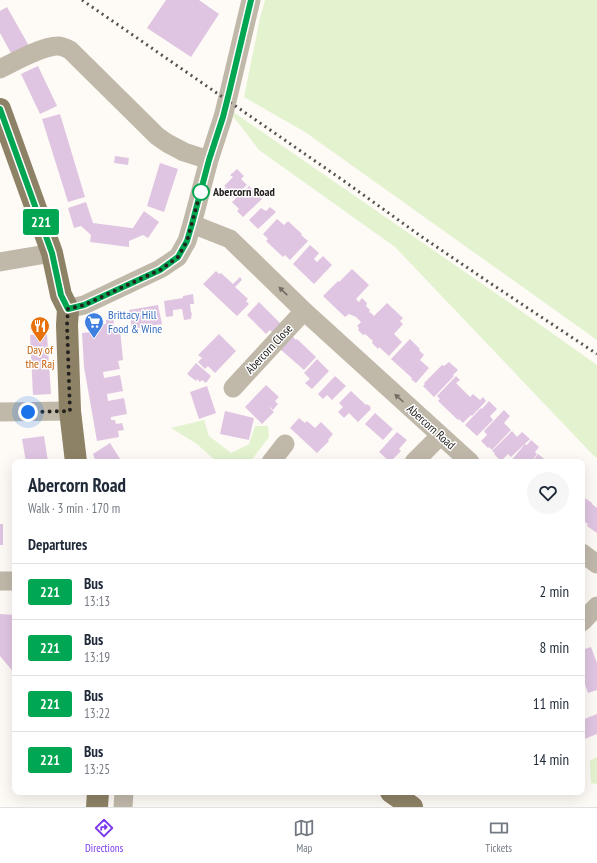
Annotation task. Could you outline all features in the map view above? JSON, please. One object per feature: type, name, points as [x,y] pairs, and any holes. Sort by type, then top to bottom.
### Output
[{"type":"main road","points":[[0,109],[5,134],[52,253],[61,295],[68,309],[67,325],[70,411],[76,459]]},
{"type":"main road","points":[[97,807],[98,795]]},
{"type":"main road","points":[[395,795],[412,807]]},
{"type":"street","points":[[68,309],[84,305],[160,270],[178,257],[187,241],[209,160],[223,117],[247,2]]},
{"type":"street","points":[[0,69],[46,48],[58,46],[70,50],[157,136],[184,152],[209,160]]},
{"type":"street","name":"Abercorn Road","points":[[192,224],[230,239],[304,311],[467,459]]},
{"type":"street","points":[[0,262],[52,253]]},
{"type":"street","name":"Abercorn Close","points":[[233,388],[304,311]]},
{"type":"street","points":[[0,412],[70,411]]},
{"type":"street","points":[[418,459],[444,439]]},
{"type":"street","points":[[432,459],[444,439]]},
{"type":"street","points":[[273,459],[285,444]]},
{"type":"street","points":[[585,555],[597,564]]},
{"type":"street","points":[[0,581],[12,581]]},
{"type":"street","points":[[585,619],[597,606]]},
{"type":"street","points":[[123,807],[124,795]]},
{"type":"green space","points":[[265,0],[597,0],[597,340],[305,132],[244,97]]},
{"type":"green space","points":[[226,107],[597,365],[597,458],[395,247],[259,150]]},
{"type":"green space","points":[[204,420],[209,436],[231,453],[249,444],[255,426],[268,426],[269,437],[252,459],[214,459],[197,444],[171,428]]},
{"type":"green space","points":[[597,757],[597,784],[591,783],[590,761]]},
{"type":"building","points":[[166,0],[199,0],[219,14],[191,57],[147,28]]},
{"type":"building","points":[[7,7],[29,46],[12,55],[0,33],[0,11]]},
{"type":"building","points":[[38,66],[57,106],[40,114],[21,74]]},
{"type":"building","points":[[60,114],[85,197],[68,202],[42,119]]},
{"type":"building","points":[[115,156],[129,158],[128,165],[114,163]]},
{"type":"building","points":[[160,163],[178,169],[164,212],[147,206]]},
{"type":"building","points":[[237,169],[244,176],[241,179],[247,185],[233,198],[224,189],[226,187],[224,186],[233,177],[230,175]]},
{"type":"building","points":[[249,186],[262,199],[243,217],[237,211],[239,209],[232,202]]},
{"type":"building","points":[[86,202],[93,223],[133,228],[144,211],[159,222],[148,238],[143,235],[129,241],[129,247],[90,242],[91,235],[81,226],[74,228],[68,208]]},
{"type":"building","points":[[270,207],[276,212],[258,229],[249,220],[261,208],[266,211]]},
{"type":"building","points":[[277,219],[284,225],[288,221],[308,241],[290,260],[285,255],[283,257],[266,241],[268,239],[263,234]]},
{"type":"building","points":[[310,245],[319,253],[314,259],[317,262],[323,256],[332,265],[314,284],[293,264]]},
{"type":"building","points":[[352,269],[369,285],[356,299],[359,302],[362,298],[367,303],[366,306],[370,310],[369,313],[370,312],[374,316],[387,303],[403,318],[400,321],[403,324],[394,334],[402,342],[389,356],[379,347],[378,349],[372,343],[373,341],[358,330],[359,328],[357,326],[361,322],[356,317],[349,314],[345,317],[323,296]]},
{"type":"building","points":[[216,271],[219,274],[221,273],[233,284],[240,277],[242,280],[235,287],[248,299],[246,301],[249,304],[237,316],[203,284]]},
{"type":"building","points":[[193,294],[194,304],[190,304],[191,313],[192,312],[191,319],[184,320],[182,309],[173,310],[173,316],[166,317],[164,301],[183,298],[183,296]]},
{"type":"building","points":[[259,302],[282,325],[274,334],[270,330],[266,334],[247,315]]},
{"type":"building","points":[[158,305],[162,324],[132,329],[129,310]]},
{"type":"building","points":[[113,317],[115,330],[120,329],[123,360],[118,361],[120,369],[103,372],[104,378],[120,375],[123,391],[107,394],[108,401],[124,398],[127,414],[111,417],[111,420],[115,420],[116,424],[122,423],[124,430],[118,431],[119,437],[97,441],[84,367],[82,333],[91,332],[90,325],[106,324],[106,320]]},
{"type":"building","points":[[47,334],[51,394],[33,395],[30,335]]},
{"type":"building","points":[[219,334],[236,351],[215,373],[208,366],[205,369],[198,362],[202,358],[198,355]]},
{"type":"building","points":[[292,336],[316,357],[304,370],[280,349]]},
{"type":"building","points":[[410,339],[424,355],[420,360],[429,368],[416,383],[391,359]]},
{"type":"building","points":[[317,359],[329,371],[312,389],[305,383],[310,379],[304,373]]},
{"type":"building","points":[[449,362],[458,370],[434,397],[423,386],[425,384],[424,383],[442,365],[444,366]]},
{"type":"building","points":[[196,363],[211,376],[206,383],[202,380],[200,382],[197,379],[196,381],[187,374]]},
{"type":"building","points":[[335,376],[346,386],[332,400],[327,395],[323,399],[318,394]]},
{"type":"building","points":[[456,376],[460,380],[456,383],[470,397],[473,394],[480,400],[483,397],[486,401],[463,423],[438,401],[440,399],[437,396]]},
{"type":"building","points":[[266,385],[279,397],[275,401],[278,404],[273,410],[270,407],[274,412],[262,424],[245,407]]},
{"type":"building","points":[[207,386],[216,413],[199,419],[190,392]]},
{"type":"building","points":[[351,391],[366,405],[367,404],[371,407],[371,409],[358,422],[349,413],[344,418],[338,412],[343,407],[339,403]]},
{"type":"building","points":[[489,401],[497,409],[490,416],[493,420],[477,436],[465,425]]},
{"type":"building","points":[[504,410],[510,416],[504,423],[511,430],[492,450],[481,441],[487,435],[484,431]]},
{"type":"building","points":[[225,411],[254,418],[249,440],[220,434]]},
{"type":"building","points":[[375,413],[393,429],[383,440],[365,424]]},
{"type":"building","points":[[299,418],[305,423],[307,421],[315,428],[321,422],[333,434],[328,440],[329,441],[317,453],[290,428]]},
{"type":"building","points":[[512,431],[517,437],[522,432],[530,439],[511,457],[508,454],[503,459],[499,459],[492,451]]},
{"type":"building","points":[[397,432],[407,440],[399,449],[401,451],[393,459],[387,459],[379,452]]},
{"type":"building","points":[[44,436],[48,459],[25,459],[22,439]]},
{"type":"building","points":[[531,440],[539,447],[535,452],[537,454],[533,459],[512,459],[525,444],[527,445]]},
{"type":"building","points":[[110,443],[120,459],[95,459],[93,454]]},
{"type":"building","points":[[538,454],[544,459],[534,459]]},
{"type":"building","points":[[585,498],[597,508],[597,533],[587,526],[588,524],[585,522]]},
{"type":"building","points":[[0,524],[3,524],[3,545],[0,545]]},
{"type":"building","points":[[0,614],[12,615],[12,670],[0,656]]},
{"type":"building","points":[[591,647],[597,663],[597,690],[588,693],[585,684],[585,649]]},
{"type":"building","points":[[597,714],[597,734],[585,739],[585,719]]},
{"type":"railway","points":[[82,0],[344,181],[422,237],[597,354]]},
{"type":"bus line","name":"221","points":[[0,109],[52,253],[61,295],[68,309],[84,305],[160,270],[178,257],[187,241],[209,160],[223,117],[251,0]]},
{"type":"place","name":"Abercorn Road","points":[[201,192]]},
{"type":"place","name":"Brittacy Hill Food & Wine","points":[[94,339]]},
{"type":"place","name":"Day of the Raj","points":[[40,343]]},
{"type":"route","points":[[28,412],[70,411],[67,325],[68,309],[84,305],[160,270],[178,257],[187,241],[202,186],[201,192]]}]
